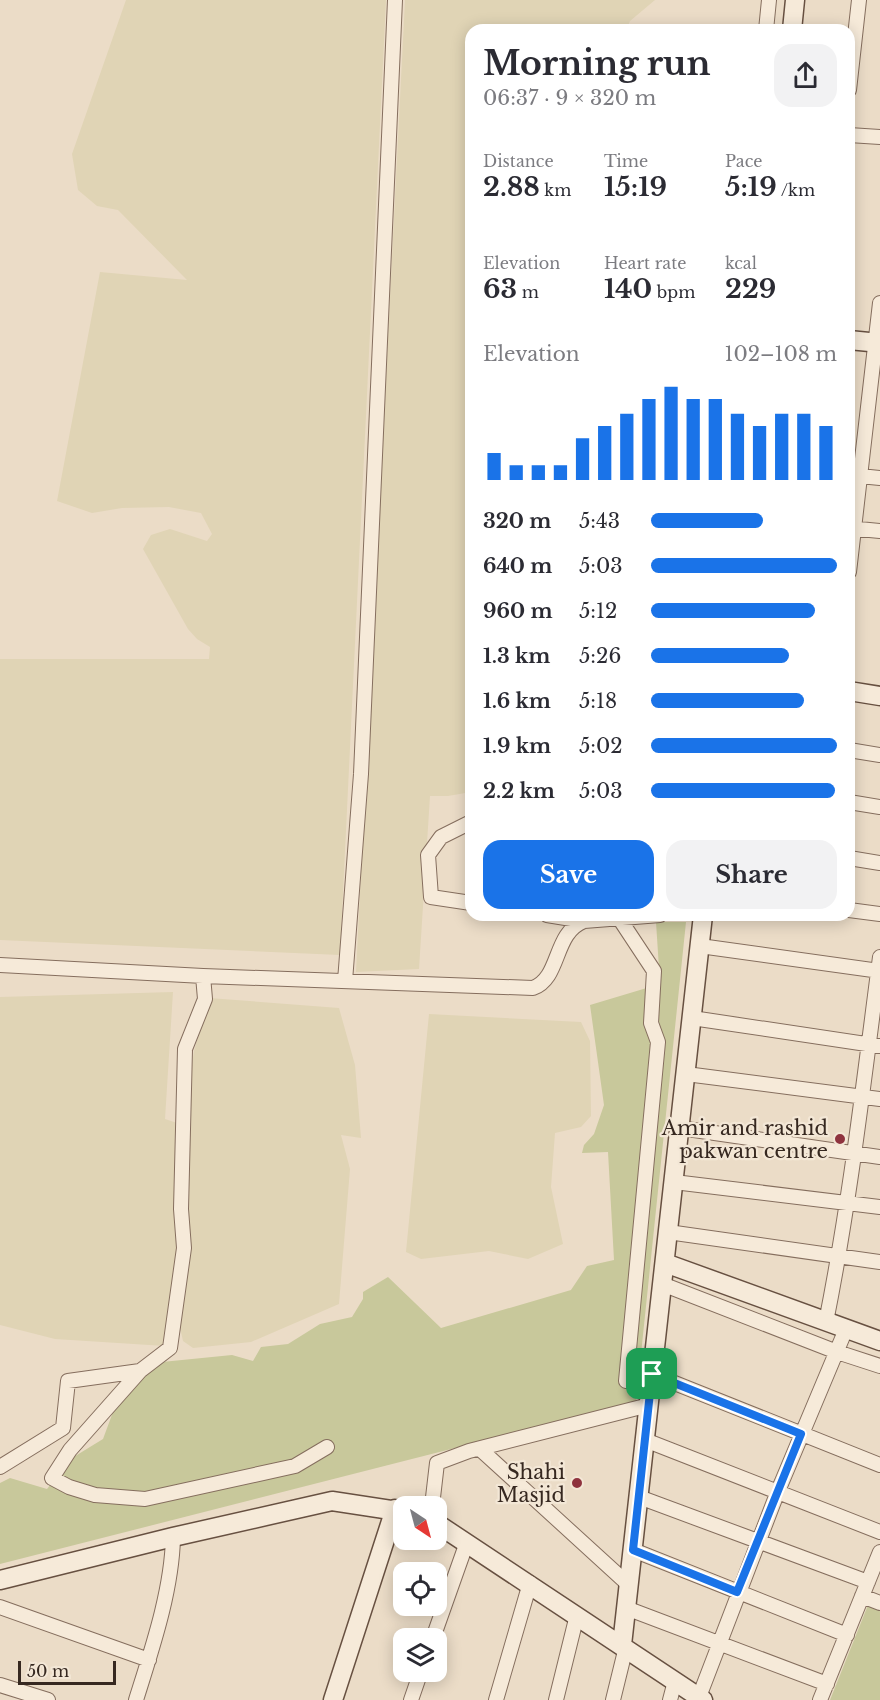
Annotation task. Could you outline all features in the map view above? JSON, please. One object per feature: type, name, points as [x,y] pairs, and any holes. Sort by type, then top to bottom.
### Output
[{"type":"street","points":[[345,981],[361,774],[395,0]]},
{"type":"street","points":[[767,24],[769,0]]},
{"type":"street","points":[[793,24],[795,0]]},
{"type":"street","points":[[855,36],[859,0]]},
{"type":"street","points":[[855,135],[880,137]]},
{"type":"street","points":[[855,508],[874,415],[880,303]]},
{"type":"street","points":[[855,341],[878,343]]},
{"type":"street","points":[[860,476],[880,478]]},
{"type":"street","points":[[855,528],[880,531]]},
{"type":"street","points":[[855,692],[880,696]]},
{"type":"street","points":[[855,751],[880,755]]},
{"type":"street","points":[[855,803],[880,807]]},
{"type":"street","points":[[465,825],[441,837],[428,855],[431,897],[465,902]]},
{"type":"street","points":[[855,859],[880,862]]},
{"type":"street","points":[[855,911],[880,914]]},
{"type":"street","points":[[0,965],[203,976],[532,988],[544,982],[567,932],[577,923],[584,921]]},
{"type":"street","points":[[621,921],[654,971],[651,1023],[658,1042],[626,1382]]},
{"type":"street","points":[[613,1700],[624,1646],[626,1608],[702,921]]},
{"type":"street","points":[[700,946],[879,966],[874,1045],[861,1096],[839,1257],[826,1322]]},
{"type":"street","points":[[203,976],[204,999],[185,1049],[181,1209],[184,1248],[170,1348],[140,1371],[70,1450],[52,1478],[69,1487],[95,1495],[146,1499],[295,1466],[327,1447]]},
{"type":"street","points":[[692,1018],[874,1045]]},
{"type":"street","points":[[686,1074],[880,1099]]},
{"type":"street","points":[[680,1128],[880,1156]]},
{"type":"street","points":[[674,1182],[880,1207]]},
{"type":"street","points":[[668,1232],[880,1262]]},
{"type":"street","points":[[665,1263],[880,1341]]},
{"type":"street","points":[[662,1284],[837,1352],[880,1366]]},
{"type":"street","points":[[447,1530],[701,1698],[737,1592],[846,1329]]},
{"type":"street","points":[[0,1467],[63,1428],[68,1381],[140,1371]]},
{"type":"street","points":[[652,1374],[880,1466]]},
{"type":"street","points":[[433,1496],[437,1463],[480,1449],[649,1405]]},
{"type":"street","points":[[645,1440],[880,1532]]},
{"type":"street","points":[[480,1449],[629,1585]]},
{"type":"street","points":[[639,1497],[868,1582]]},
{"type":"street","points":[[0,1580],[173,1536],[332,1501],[393,1509]]},
{"type":"street","points":[[333,1700],[393,1527]]},
{"type":"street","points":[[136,1700],[149,1660],[172,1564],[173,1536]]},
{"type":"street","points":[[437,1628],[467,1542]]},
{"type":"street","points":[[633,1550],[847,1635]]},
{"type":"street","points":[[820,1700],[880,1552]]},
{"type":"street","points":[[496,1700],[530,1583]]},
{"type":"street","points":[[862,1596],[880,1603]]},
{"type":"street","points":[[0,1607],[149,1660]]},
{"type":"street","points":[[626,1608],[827,1684]]},
{"type":"street","points":[[556,1700],[577,1615]]},
{"type":"street","points":[[670,1700],[675,1681]]},
{"type":"street","points":[[411,1700],[417,1682]]},
{"type":"street","points":[[0,1685],[48,1700]]},
{"type":"shaded area","points":[[126,0],[386,0],[340,955],[0,940],[0,659],[209,659],[210,647],[197,639],[188,629],[143,549],[151,535],[170,529],[207,541],[212,534],[201,513],[169,507],[122,508],[92,513],[57,501],[100,272],[187,280],[118,210],[97,206],[78,190],[72,154]]},
{"type":"shaded area","points":[[405,0],[655,0],[629,24],[465,24],[465,793],[430,796],[419,969],[356,972]]},
{"type":"shaded area","points":[[173,992],[165,1119],[177,1123],[178,1251],[165,1346],[55,1339],[0,1325],[0,997]]},
{"type":"shaded area","points":[[209,998],[339,1008],[355,1065],[361,1138],[341,1135],[350,1169],[339,1304],[251,1342],[193,1348],[183,1341],[179,1323],[187,1170],[188,1093],[194,1051]]},
{"type":"shaded area","points":[[429,1014],[581,1022],[590,1041],[591,1116],[581,1127],[555,1133],[551,1187],[563,1244],[528,1259],[489,1251],[421,1259],[406,1252]]},
{"type":"green space","points":[[656,922],[686,922],[636,1402],[0,1564],[0,1483],[10,1478],[47,1489],[72,1458],[103,1439],[113,1412],[143,1377],[162,1362],[232,1355],[253,1361],[261,1347],[288,1344],[320,1324],[352,1317],[363,1299],[363,1292],[388,1277],[441,1328],[571,1290],[587,1266],[614,1260],[608,1152],[582,1153],[584,1145],[594,1134],[604,1105],[590,1005],[660,984]]},
{"type":"green space","points":[[868,1605],[880,1610],[880,1700],[830,1700]]},
{"type":"place","name":"Amir and rashid pakwan centre","points":[[840,1139]]},
{"type":"place","name":"Shahi Masjid","points":[[577,1483]]},
{"type":"route","points":[[652,1374],[801,1434],[737,1592],[633,1550],[652,1374]]}]
